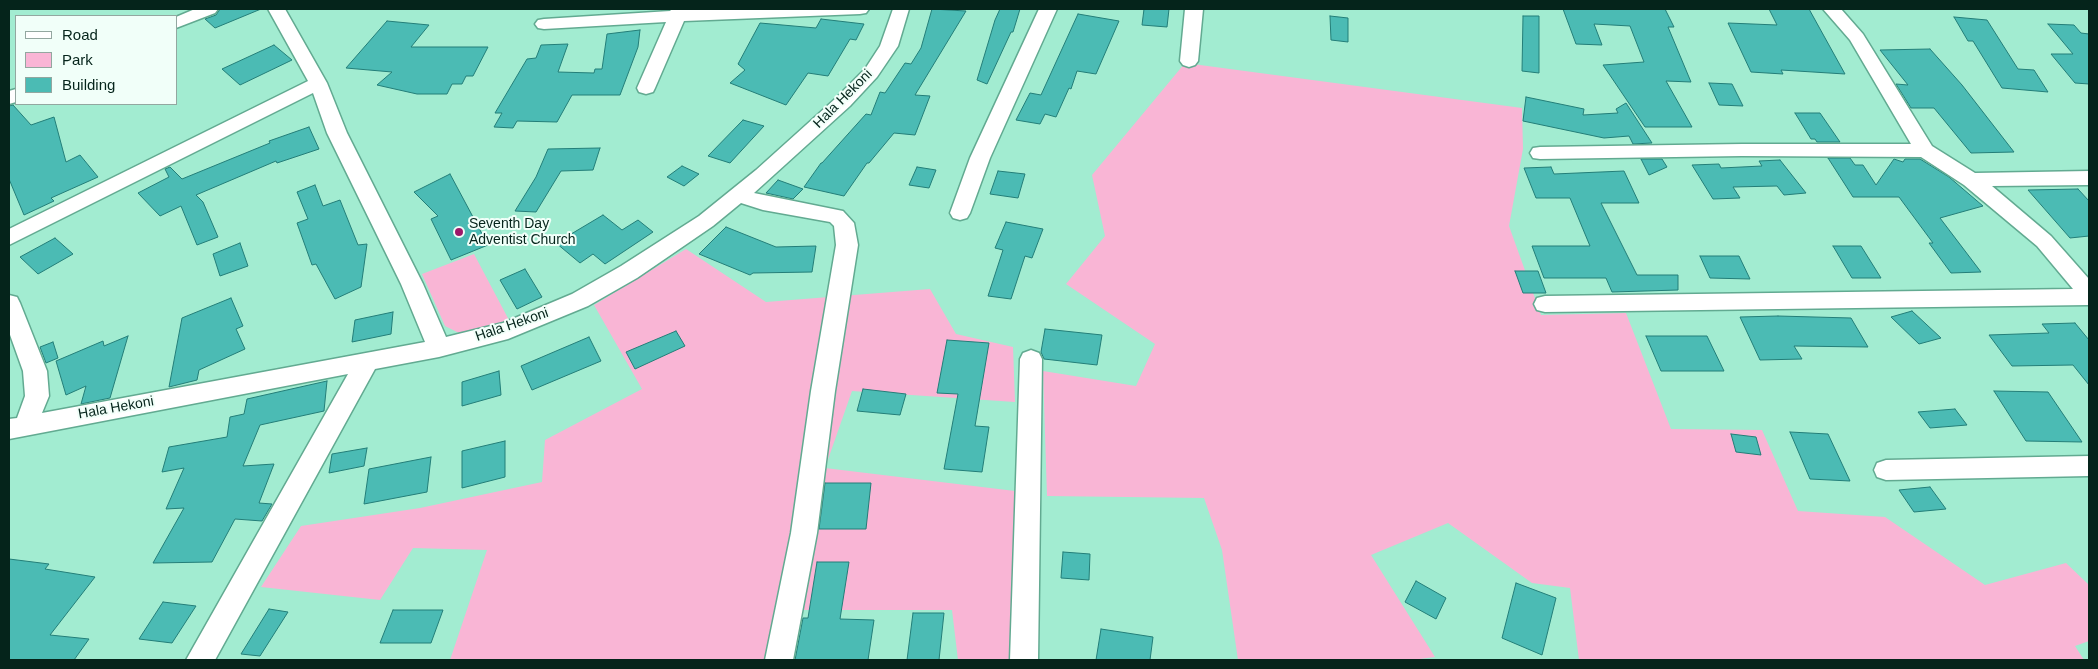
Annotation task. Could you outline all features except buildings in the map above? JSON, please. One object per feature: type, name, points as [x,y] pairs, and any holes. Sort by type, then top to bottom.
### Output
[{"type":"street","points":[[178,22],[209,9]]},
{"type":"street","points":[[277,9],[318,83],[337,133],[412,284],[438,348]]},
{"type":"street","points":[[544,24],[678,12],[860,9]]},
{"type":"street","name":"Hala Hekoni","points":[[18,427],[438,348],[508,330],[580,300],[629,272],[706,221],[807,135],[871,74],[889,46],[901,9]]},
{"type":"street","points":[[960,213],[980,158],[1048,9]]},
{"type":"street","points":[[1188,61],[1194,9]]},
{"type":"street","points":[[1832,9],[1857,38],[1925,151],[1971,180],[2044,241],[2089,293]]},
{"type":"street","points":[[646,88],[678,12]]},
{"type":"street","points":[[9,238],[318,83]]},
{"type":"street","points":[[1540,153],[1742,150],[1925,151]]},
{"type":"street","points":[[1971,180],[2089,178]]},
{"type":"street","points":[[738,195],[763,203],[836,216],[844,223],[847,245],[823,392],[804,533],[779,660]]},
{"type":"street","points":[[1546,304],[2089,298]]},
{"type":"street","points":[[9,303],[35,371],[37,396],[18,427]]},
{"type":"street","points":[[1024,660],[1031,359]]},
{"type":"street","points":[[200,660],[367,362]]},
{"type":"street","points":[[1886,470],[2089,466]]},
{"type":"green space","points":[[1185,63],[1522,108],[1523,149],[1509,226],[1541,315],[1626,313],[1671,429],[1762,430],[1798,511],[1885,517],[1985,585],[2066,563],[2089,585],[2089,641],[2075,646],[2084,660],[1579,660],[1570,588],[1532,583],[1448,523],[1371,555],[1435,657],[1412,660],[1238,660],[1222,550],[1204,498],[1047,496],[1043,371],[1136,386],[1155,344],[1066,284],[1105,236],[1092,175]]},
{"type":"green space","points":[[686,249],[766,302],[930,289],[956,334],[1013,347],[1015,402],[852,391],[825,468],[1015,491],[1009,660],[958,660],[952,610],[798,610],[788,660],[450,660],[487,550],[413,548],[380,600],[261,587],[301,526],[420,508],[542,482],[545,440],[642,389],[594,305]]},
{"type":"green space","points":[[474,254],[510,322],[459,333],[445,326],[422,274]]},
{"type":"place","name":"Seventh Day Adventist Church","points":[[459,232]]}]
